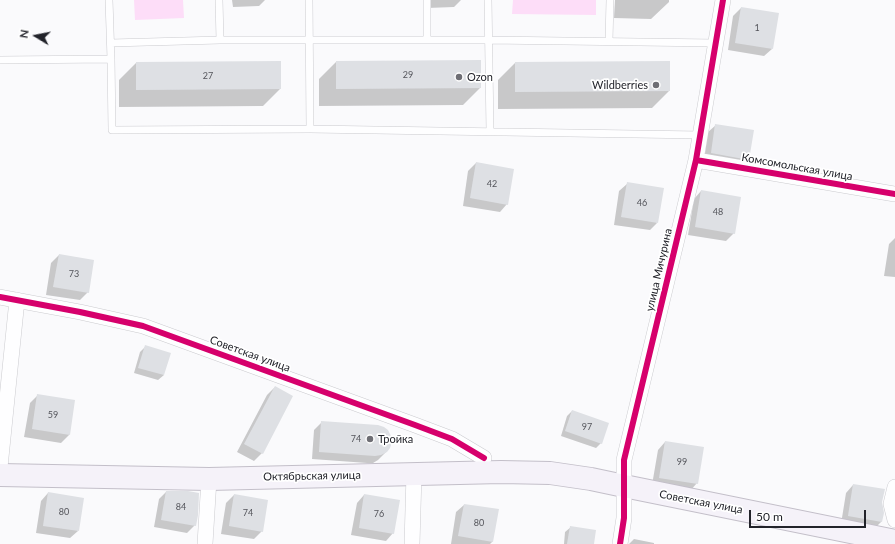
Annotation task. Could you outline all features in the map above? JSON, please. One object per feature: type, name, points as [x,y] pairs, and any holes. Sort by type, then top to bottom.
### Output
[{"type":"main road","name":"Октябрьская улица","points":[[0,475],[209,479],[501,472],[550,473],[624,486]]},
{"type":"main road","name":"Советская улица","points":[[624,486],[895,541]]},
{"type":"street","name":"улица Мичурина","points":[[620,544],[624,518],[624,460],[696,160],[723,0]]},
{"type":"street","name":"Комсомольская улица","points":[[696,160],[895,194]]},
{"type":"street","name":"Советская улица","points":[[0,297],[143,326],[452,439],[484,458]]},
{"type":"street","points":[[0,466],[17,300]]},
{"type":"street","points":[[412,544],[414,474]]},
{"type":"street","points":[[205,544],[209,479]]},
{"type":"street","points":[[895,486],[891,504],[895,520]]},
{"type":"lane","points":[[109,0],[112,59],[112,130],[310,129],[700,135]]},
{"type":"lane","points":[[219,0],[220,40]]},
{"type":"lane","points":[[309,0],[310,129]]},
{"type":"lane","points":[[427,0],[427,40]]},
{"type":"lane","points":[[488,0],[490,131]]},
{"type":"lane","points":[[609,41],[610,0]]},
{"type":"lane","points":[[111,44],[220,40],[489,40],[716,43]]},
{"type":"lane","points":[[0,60],[112,59]]},
{"type":"shaded area","points":[[134,0],[183,0],[184,18],[135,20]]},
{"type":"shaded area","points":[[513,0],[596,0],[596,15],[512,14]]},
{"type":"building","points":[[741,7],[779,13],[773,49],[735,43]]},
{"type":"building","points":[[481,60],[481,88],[336,89],[336,61]]},
{"type":"building","points":[[281,61],[281,89],[136,90],[136,62]]},
{"type":"building","points":[[670,61],[670,91],[515,92],[515,62]]},
{"type":"building","points":[[715,124],[754,130],[749,160],[711,153]]},
{"type":"building","points":[[476,162],[514,169],[508,205],[470,198]]},
{"type":"building","points":[[627,182],[664,188],[658,223],[621,217]]},
{"type":"building","points":[[701,190],[741,197],[735,234],[695,227]]},
{"type":"building","points":[[59,254],[94,260],[89,293],[53,287]]},
{"type":"building","points":[[145,345],[171,353],[164,375],[138,368]]},
{"type":"building","points":[[275,386],[293,396],[263,454],[244,444]]},
{"type":"building","points":[[37,394],[75,400],[70,435],[32,429]]},
{"type":"building","points":[[572,410],[609,423],[602,444],[565,431]]},
{"type":"building","points":[[321,421],[378,425],[384,427],[388,430],[391,436],[392,442],[390,448],[387,452],[375,456],[319,452]]},
{"type":"building","points":[[665,441],[704,447],[698,484],[659,478]]},
{"type":"building","points":[[853,484],[885,489],[882,502],[884,513],[882,522],[848,516]]},
{"type":"building","points":[[166,491],[188,491],[199,493],[196,526],[161,520]]},
{"type":"building","points":[[48,492],[84,498],[79,531],[43,526]]},
{"type":"building","points":[[234,494],[268,500],[263,532],[229,526]]},
{"type":"building","points":[[364,494],[400,500],[394,534],[359,528]]},
{"type":"building","points":[[464,504],[499,509],[493,542],[458,536]]},
{"type":"building","points":[[570,526],[596,530],[594,544],[567,544]]},
{"type":"cycle path","points":[[620,544],[624,518],[624,460],[696,160],[723,0]]},
{"type":"cycle path","points":[[696,160],[895,194]]},
{"type":"cycle path","points":[[0,297],[143,326],[452,439],[484,458]]},
{"type":"place","name":"Ozon","points":[[459,77]]},
{"type":"place","name":"Wildberries","points":[[656,85]]},
{"type":"place","name":"Тройка","points":[[370,439]]}]
